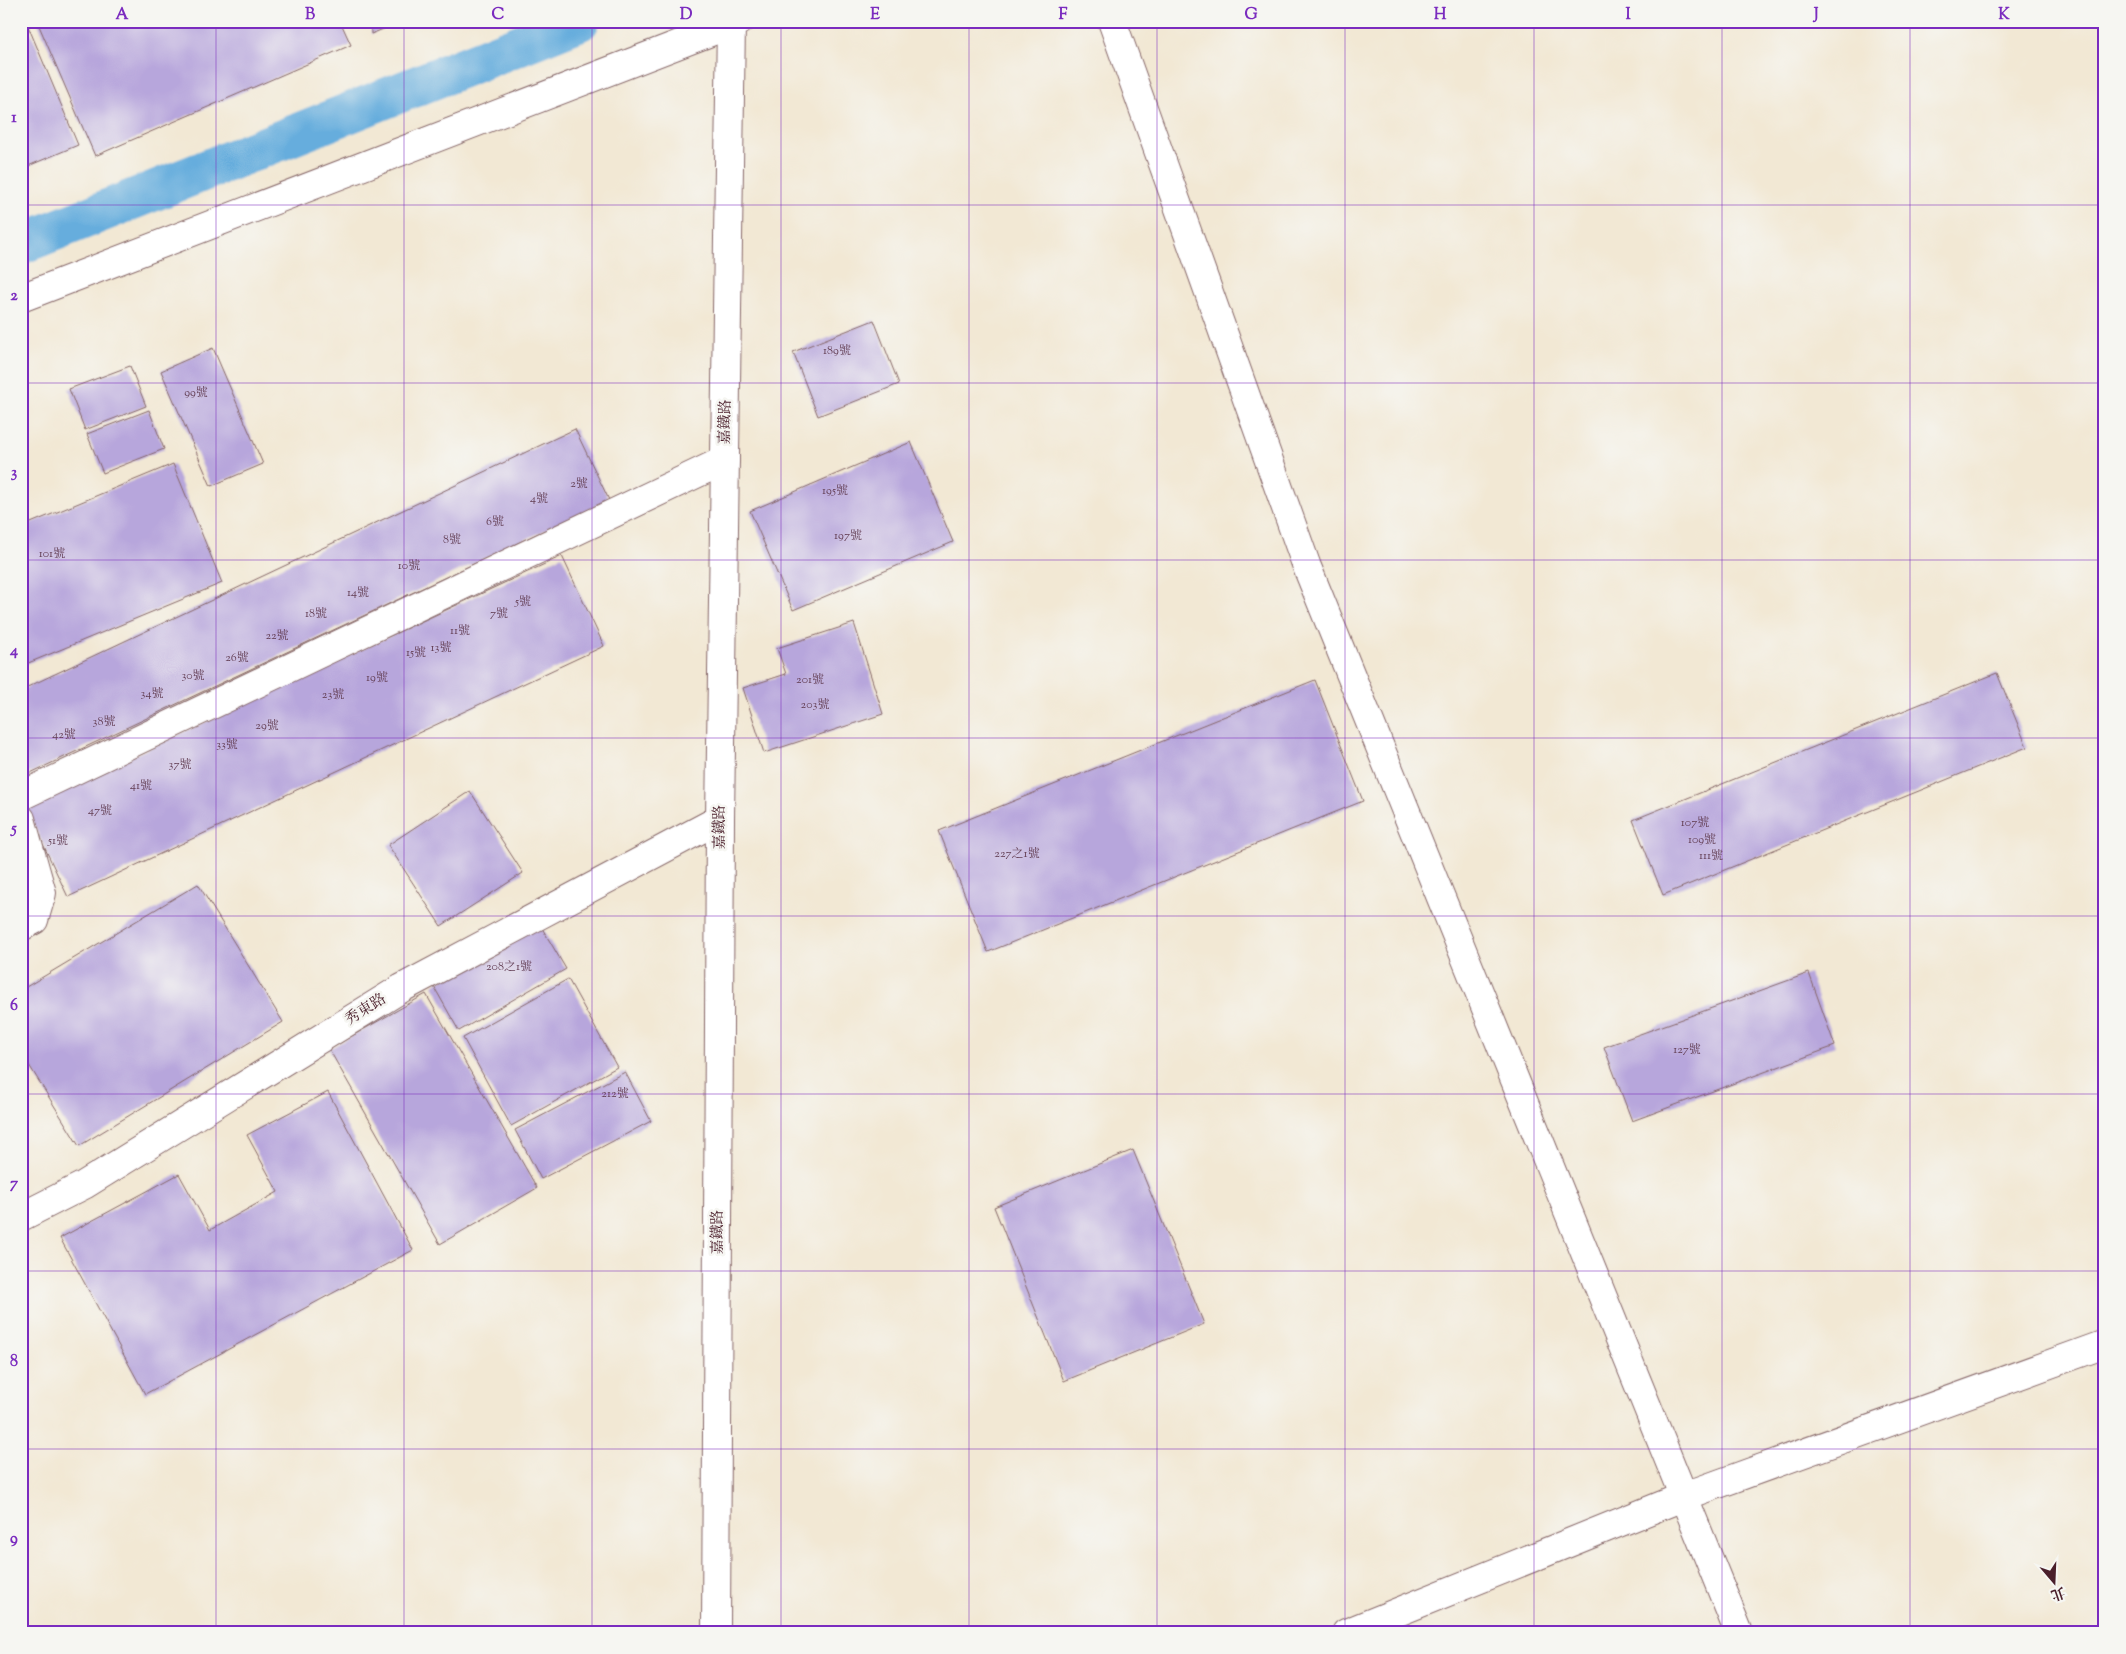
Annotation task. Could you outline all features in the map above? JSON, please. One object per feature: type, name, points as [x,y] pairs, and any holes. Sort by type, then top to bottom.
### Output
[{"type":"street","points":[[1112,21],[1307,567],[1740,1633]]},
{"type":"street","points":[[21,298],[734,22]]},
{"type":"street","name":"嘉鐵路","points":[[716,1633],[720,819],[734,22]]},
{"type":"street","points":[[21,796],[725,460]]},
{"type":"street","points":[[21,819],[42,892],[34,920],[21,927]]},
{"type":"street","name":"秀東路","points":[[21,1217],[84,1185],[402,988],[720,819]]},
{"type":"street","points":[[1346,1633],[1685,1496],[2105,1344]]},
{"type":"building","points":[[21,21],[26,21],[78,145],[21,169]]},
{"type":"building","points":[[37,21],[340,21],[351,45],[95,156]]},
{"type":"building","points":[[371,21],[403,21],[371,34]]},
{"type":"building","points":[[874,320],[899,384],[818,416],[793,352]]},
{"type":"building","points":[[213,348],[263,464],[211,486],[161,371]]},
{"type":"building","points":[[130,366],[146,406],[85,430],[69,389]]},
{"type":"building","points":[[149,410],[164,449],[103,473],[87,434]]},
{"type":"building","points":[[575,429],[609,500],[24,776],[21,770],[21,690]]},
{"type":"building","points":[[911,442],[953,542],[793,610],[750,511]]},
{"type":"building","points":[[173,464],[222,583],[21,666],[21,527]]},
{"type":"building","points":[[562,556],[604,646],[68,897],[25,806]]},
{"type":"building","points":[[854,623],[883,714],[764,753],[743,688],[786,674],[777,648]]},
{"type":"building","points":[[1997,673],[2027,747],[1663,895],[1633,820]]},
{"type":"building","points":[[1315,680],[1363,801],[988,952],[939,831]]},
{"type":"building","points":[[470,791],[523,873],[441,926],[388,845]]},
{"type":"building","points":[[198,884],[283,1022],[79,1146],[21,1052],[21,990]]},
{"type":"building","points":[[539,923],[566,969],[459,1031],[433,985]]},
{"type":"building","points":[[1809,973],[1835,1046],[1632,1121],[1604,1047]]},
{"type":"building","points":[[568,979],[617,1067],[511,1126],[463,1038]]},
{"type":"building","points":[[426,994],[537,1188],[440,1244],[329,1049]]},
{"type":"building","points":[[625,1072],[651,1121],[541,1179],[515,1130]]},
{"type":"building","points":[[328,1092],[413,1250],[145,1394],[60,1238],[179,1174],[210,1230],[278,1192],[247,1135]]},
{"type":"building","points":[[1133,1150],[1204,1324],[1064,1381],[994,1207]]},
{"type":"waterway","points":[[21,244],[579,21]]}]
